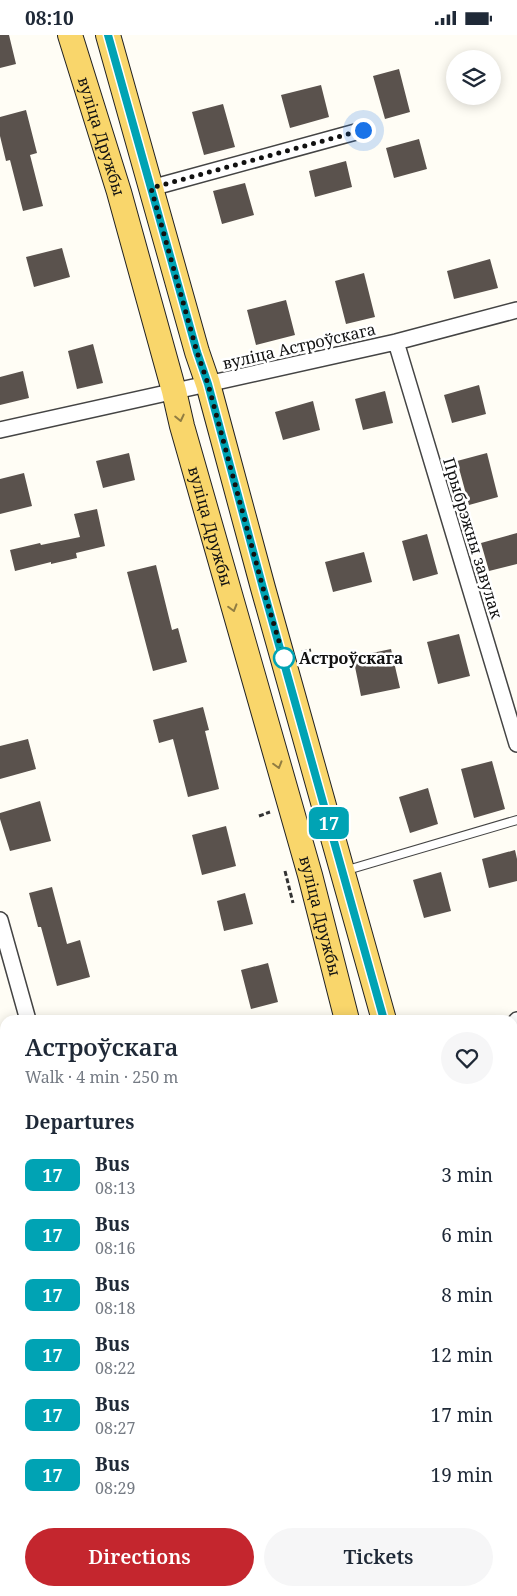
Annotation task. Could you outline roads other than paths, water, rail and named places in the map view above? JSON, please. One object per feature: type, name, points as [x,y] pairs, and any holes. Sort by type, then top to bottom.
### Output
[{"type":"main road","name":"вуліца Дружбы","points":[[70,35],[119,191],[174,391],[184,436],[310,875],[347,1015]]},
{"type":"main road","points":[[96,35],[115,104],[148,178]]},
{"type":"main road","name":"вуліца Дружбы","points":[[108,35],[197,352],[208,384],[383,1015]]},
{"type":"main road","points":[[119,191],[152,269],[183,369],[195,381],[208,384]]},
{"type":"main road","points":[[174,391],[194,400],[200,408],[224,489],[263,588]]},
{"type":"main road","points":[[310,875],[349,969],[362,1015]]},
{"type":"street","points":[[148,178],[363,130]]},
{"type":"street","name":"вуліца Астроўскага","points":[[0,430],[396,342],[517,310]]},
{"type":"street","name":"Прыбрэжны завулак","points":[[396,342],[517,744]]},
{"type":"street","points":[[0,920],[3,940],[26,1015]]},
{"type":"lane","points":[[343,871],[517,820]]},
{"type":"place","name":"Астроўскага","points":[[284,658]]}]
